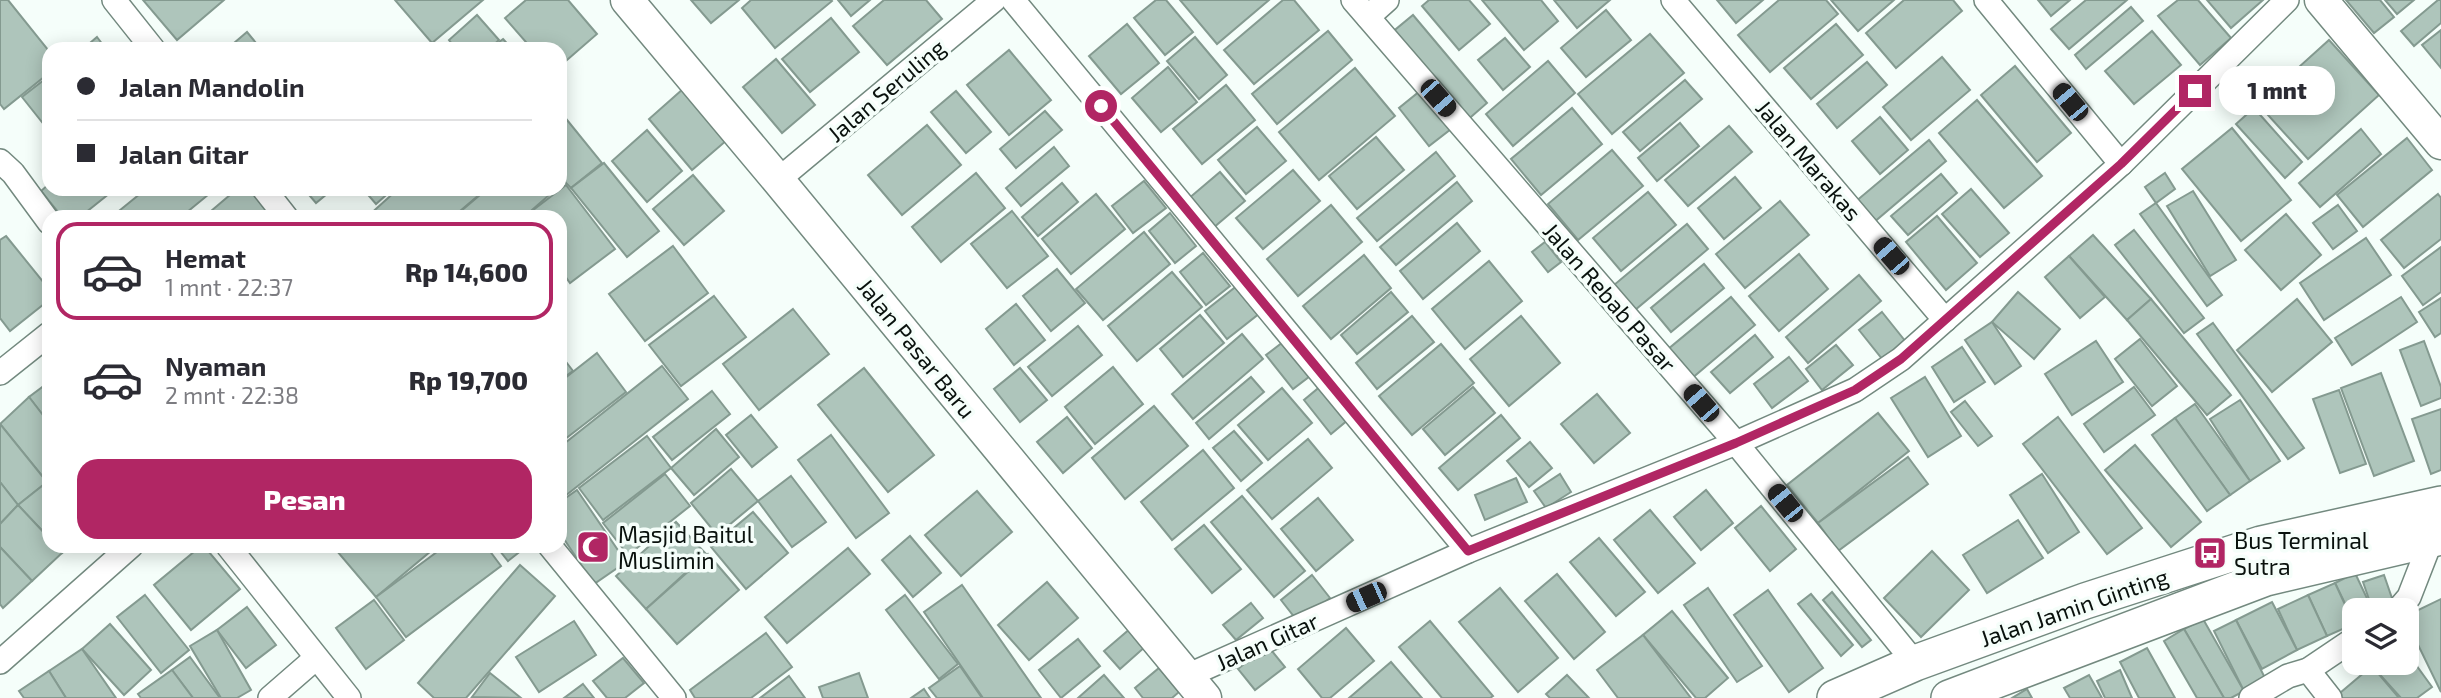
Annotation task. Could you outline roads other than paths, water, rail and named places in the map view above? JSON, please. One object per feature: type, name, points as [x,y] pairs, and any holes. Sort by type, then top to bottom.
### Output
[{"type":"main road","name":"Jalan Jamin Ginting","points":[[1835,698],[1915,663],[2085,601],[2261,544],[2441,504]]},
{"type":"main road","name":"Jalan Jamin Ginting","points":[[1948,698],[2266,578],[2437,538]]},
{"type":"street","points":[[114,0],[147,42]]},
{"type":"street","name":"Jalan Pasar Baru","points":[[626,0],[1196,687]]},
{"type":"street","name":"Jalan Seruling","points":[[778,180],[994,0]]},
{"type":"street","points":[[1013,0],[1468,551]]},
{"type":"street","points":[[1360,9],[1387,0]]},
{"type":"street","name":"Jalan Marakas","points":[[1673,0],[1945,320]]},
{"type":"street","points":[[1986,0],[2121,164]]},
{"type":"street","name":"Jalan Gitar","points":[[1196,687],[1468,551],[1736,443],[1855,390],[1901,359],[2121,164],[2287,0]]},
{"type":"street","points":[[2321,0],[2441,143]]},
{"type":"street","name":"Jalan Rebab Pasar","points":[[1360,9],[1736,443],[1915,663]]},
{"type":"street","points":[[0,161],[13,173],[42,212]]},
{"type":"street","points":[[270,196],[280,210]]},
{"type":"street","points":[[0,373],[42,340]]},
{"type":"street","points":[[2408,598],[2437,538]]},
{"type":"street","points":[[0,662],[123,553]]},
{"type":"street","points":[[234,553],[349,698]]},
{"type":"street","points":[[556,553],[674,698]]},
{"type":"street","points":[[2251,698],[2288,676],[2308,670],[2342,647]]},
{"type":"street","points":[[270,698],[316,658]]},
{"type":"street","points":[[2308,670],[2330,698]]},
{"type":"place","name":"Masjid Baitul Muslimin","points":[[593,547]]},
{"type":"place","name":"Bus Terminal Sutra","points":[[2210,553]]}]
